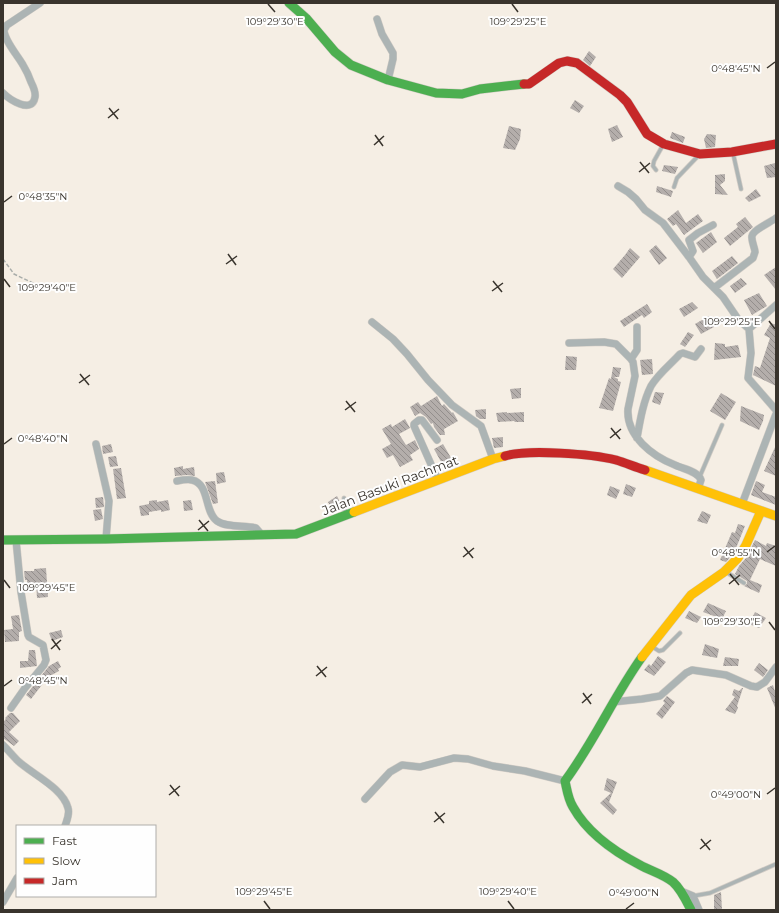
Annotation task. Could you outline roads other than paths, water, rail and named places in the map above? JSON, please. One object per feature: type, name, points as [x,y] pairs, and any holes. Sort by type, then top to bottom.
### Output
[{"type":"main road","points":[[289,3],[306,18],[335,52],[345,61],[361,70],[388,80],[436,93],[462,94],[480,89],[529,84],[559,64],[572,61],[577,63],[620,95],[627,102],[647,134],[664,144],[700,154],[732,152],[776,144]]},
{"type":"main road","name":"Jalan Basuki Rachmat","points":[[3,540],[296,534],[493,459],[512,454],[534,453],[608,458],[776,516]]},
{"type":"main road","points":[[691,910],[681,891],[672,881],[639,864],[602,840],[589,827],[572,806],[565,781],[578,762],[612,702],[636,664],[691,595],[725,571],[738,559],[761,511]]},
{"type":"street","points":[[3,93],[8,98],[24,105],[30,104],[34,99],[35,94],[24,66],[6,38],[4,30],[7,25],[40,3]]},
{"type":"street","points":[[377,18],[382,34],[393,54],[388,80]]},
{"type":"street","points":[[618,186],[628,192],[645,210],[663,223],[690,257],[703,277],[729,304],[738,319],[749,329],[751,353],[748,378],[776,410]]},
{"type":"street","points":[[714,288],[753,258],[756,252],[752,235],[755,231],[776,218]]},
{"type":"street","points":[[690,257],[693,251],[689,240],[713,225]]},
{"type":"street","points":[[749,329],[776,305]]},
{"type":"street","points":[[372,322],[407,354],[428,380],[452,405],[481,426],[493,459]]},
{"type":"street","points":[[631,359],[637,350],[637,327]]},
{"type":"street","points":[[569,343],[604,342],[616,344],[631,359],[633,362],[635,376],[628,415],[631,427],[637,438],[653,452],[673,465],[698,474],[701,482],[698,489]]},
{"type":"street","points":[[637,438],[647,396],[656,379],[680,354],[683,352],[695,357],[701,349]]},
{"type":"street","points":[[742,504],[776,414]]},
{"type":"street","points":[[437,440],[422,420],[414,424],[438,480]]},
{"type":"street","points":[[96,444],[109,501],[106,539]]},
{"type":"street","points":[[177,481],[193,480],[200,484],[212,516],[216,520],[230,525],[256,528],[262,535]]},
{"type":"street","points":[[11,708],[44,665],[46,660],[43,645],[29,637],[28,634],[21,592],[16,540]]},
{"type":"street","points":[[612,702],[642,700],[660,696],[686,673],[692,670],[726,675],[751,686],[757,687],[765,682],[776,667]]},
{"type":"street","points":[[3,745],[18,761],[50,784],[60,795],[68,807],[68,817],[65,825]]},
{"type":"street","points":[[365,799],[390,772],[402,765],[420,767],[454,758],[468,758],[493,766],[525,771],[565,781]]},
{"type":"street","points":[[3,902],[16,880]]},
{"type":"street","points":[[681,891],[693,896],[699,910]]},
{"type":"lane","points":[[656,170],[653,166],[654,161],[664,144]]},
{"type":"lane","points":[[732,152],[741,189]]},
{"type":"lane","points":[[674,187],[677,178],[700,154]]},
{"type":"lane","points":[[700,476],[722,425]]},
{"type":"lane","points":[[344,498],[344,509],[349,515]]},
{"type":"lane","points":[[725,571],[744,583]]},
{"type":"lane","points":[[650,646],[659,651],[663,650],[680,633]]},
{"type":"lane","points":[[693,896],[710,893],[776,864]]}]
